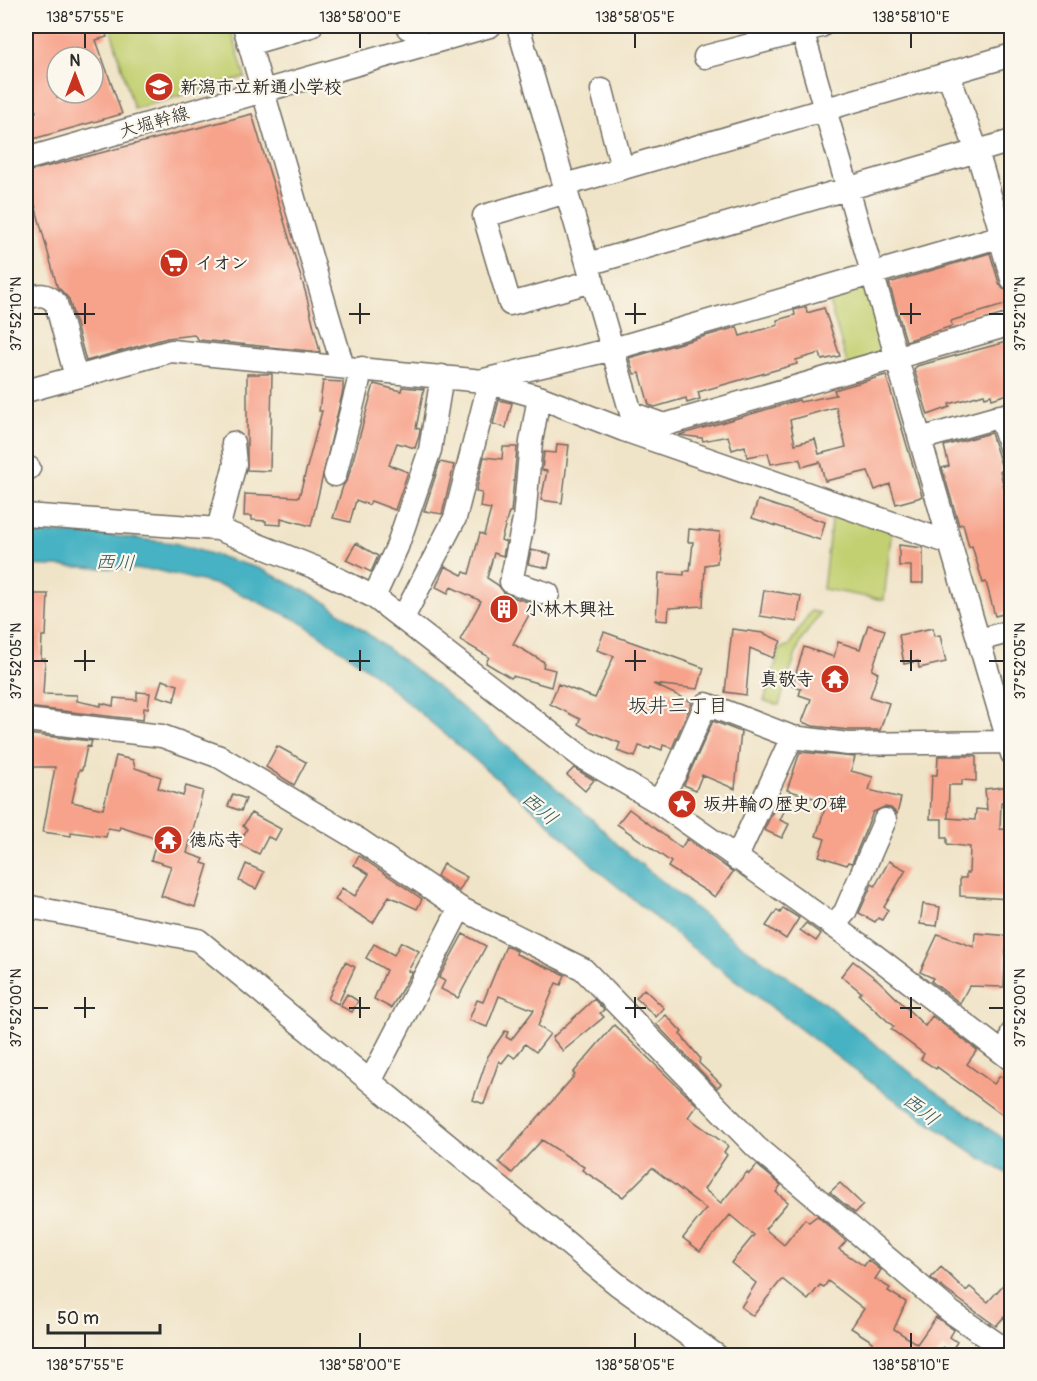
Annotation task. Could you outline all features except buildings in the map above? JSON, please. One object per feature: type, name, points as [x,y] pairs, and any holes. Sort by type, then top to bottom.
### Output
[{"type":"street","points":[[311,26],[246,35],[352,368],[335,475]]},
{"type":"street","name":"大堀幹線","points":[[26,159],[490,26]]},
{"type":"street","points":[[518,26],[613,349],[628,421]]},
{"type":"street","points":[[658,802],[676,772],[705,704],[792,737],[848,744],[1010,748],[826,109],[808,27],[705,57]]},
{"type":"street","points":[[1011,55],[622,168],[484,216],[510,304],[590,273],[848,187],[1011,141]]},
{"type":"street","points":[[948,74],[977,151],[1004,235],[1011,279]]},
{"type":"street","points":[[602,90],[622,168]]},
{"type":"street","points":[[486,382],[613,349],[1004,235]]},
{"type":"street","points":[[26,298],[38,295],[48,296],[56,303],[76,377]]},
{"type":"street","points":[[628,421],[664,425],[1011,324]]},
{"type":"street","points":[[26,391],[171,351],[486,382],[628,421],[950,543]]},
{"type":"street","points":[[374,597],[397,547],[430,450],[441,376]]},
{"type":"street","points":[[404,618],[455,518],[486,382]]},
{"type":"street","points":[[539,397],[531,442],[524,519],[511,582],[548,594]]},
{"type":"street","points":[[920,439],[1006,414],[1011,453]]},
{"type":"street","points":[[218,529],[235,464],[233,443]]},
{"type":"street","points":[[26,515],[218,529],[316,568],[374,597],[404,618],[511,705],[583,758],[658,802],[833,926],[1010,1059]]},
{"type":"street","points":[[979,640],[1011,631]]},
{"type":"street","points":[[26,720],[162,736],[220,757],[361,841],[460,908],[583,969],[756,1147],[951,1312],[986,1348],[1011,1354]]},
{"type":"street","points":[[736,859],[792,737]]},
{"type":"street","points":[[833,926],[845,912],[885,820]]},
{"type":"street","points":[[26,906],[198,940],[371,1080],[616,1284],[717,1356]]},
{"type":"street","points":[[371,1080],[460,908]]},
{"type":"street","points":[[1010,1059],[1011,1033]]},
{"type":"green space","points":[[110,26],[230,26],[245,77],[134,109]]},
{"type":"green space","points":[[863,284],[870,289],[886,350],[848,367],[827,294]]},
{"type":"green space","points":[[832,513],[892,527],[884,600],[823,589]]},
{"type":"green space","points":[[811,611],[820,613],[800,642],[779,705],[764,701],[780,649],[789,645]]},
{"type":"water","name":"西川","points":[[89,533],[174,543],[261,569],[323,600],[438,687],[593,820],[621,848],[737,942],[823,1002],[926,1085],[1011,1144],[1011,1176],[885,1093],[685,942],[600,872],[541,816],[372,672],[299,621],[226,587],[156,570],[26,565],[26,534]]},
{"type":"place","name":"新潟市立新通小学校","points":[[159,87]]},
{"type":"place","name":"イオン","points":[[174,263]]},
{"type":"place","name":"小林木興社","points":[[504,609]]},
{"type":"place","name":"真敬寺","points":[[835,679]]},
{"type":"place","name":"坂井輪の歴史の碑","points":[[682,804]]},
{"type":"place","name":"徳応寺","points":[[168,840]]},
{"type":"district","name":"坂井三丁目","points":[[678,705]]}]
